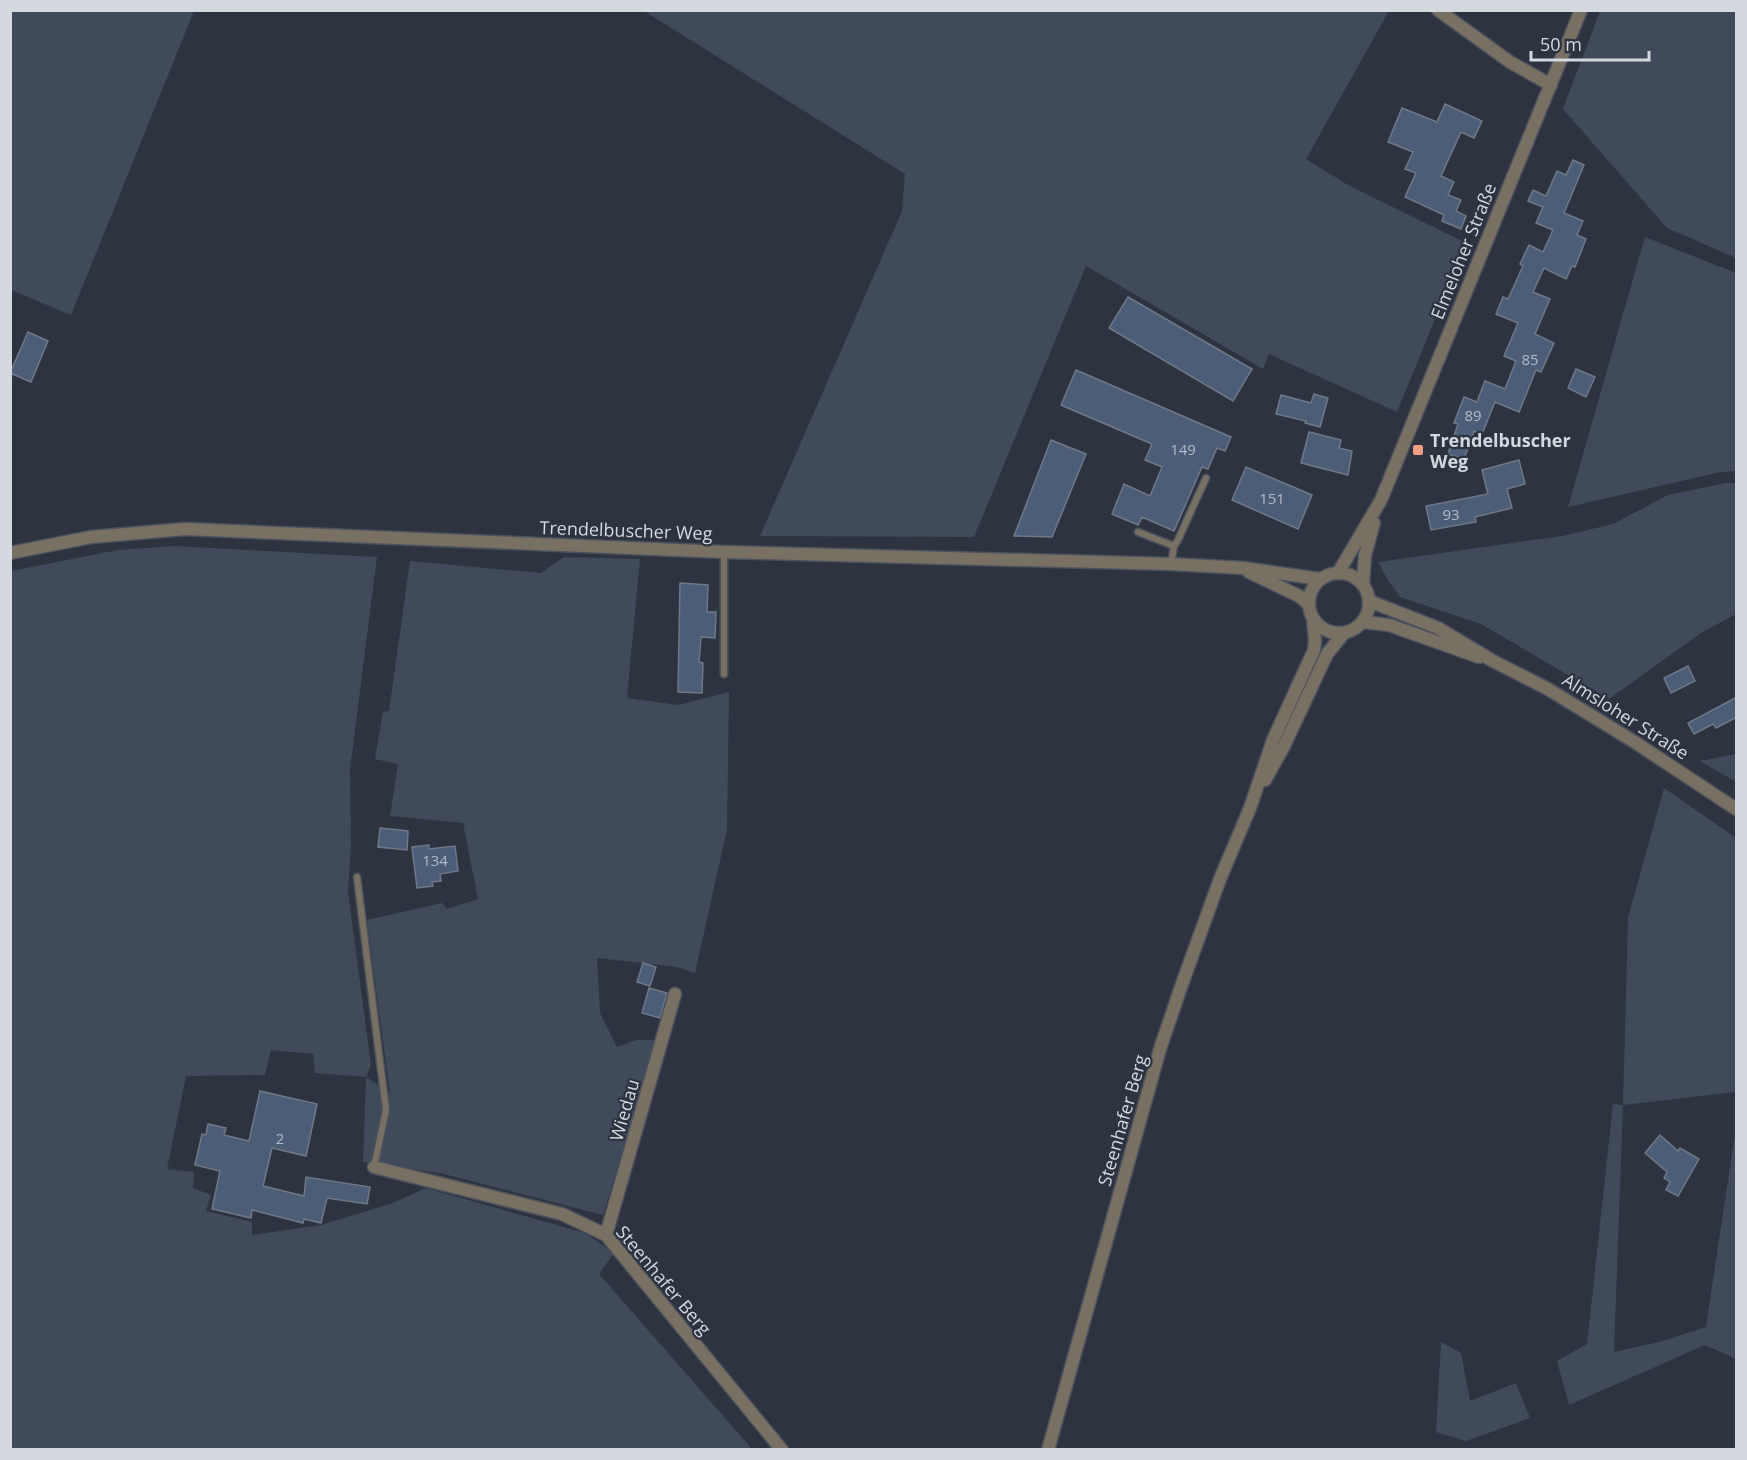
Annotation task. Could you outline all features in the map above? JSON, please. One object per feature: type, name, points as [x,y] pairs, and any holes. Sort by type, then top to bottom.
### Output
[{"type":"street","points":[[1438,10],[1510,62],[1551,85]]},
{"type":"street","name":"Elmeloher Straße","points":[[1363,584],[1365,555],[1379,504],[1581,10]]},
{"type":"street","name":"Elmeloher Straße","points":[[1338,573],[1379,504]]},
{"type":"street","name":"Trendelbuscher Weg","points":[[10,553],[91,537],[185,529],[724,552],[1171,564],[1243,568],[1320,579]]},
{"type":"street","name":"Trendelbuscher Weg","points":[[1243,568],[1299,596],[1308,604]]},
{"type":"street","points":[[1338,573],[1355,577],[1363,584],[1369,601],[1368,612],[1363,622],[1354,629],[1344,633],[1331,633],[1313,620],[1308,604],[1310,592],[1320,579],[1328,574],[1338,573]]},
{"type":"street","name":"Almsloher Straße","points":[[1369,601],[1438,628],[1493,661],[1567,700],[1737,808]]},
{"type":"street","name":"Steenhafer Berg","points":[[1048,1449],[1160,1049],[1200,933],[1250,808],[1273,740],[1314,650],[1313,620]]},
{"type":"street","name":"Almsloher Straße","points":[[1363,622],[1389,625],[1493,661]]},
{"type":"street","name":"Steenhafer Berg","points":[[1250,808],[1284,746],[1327,654],[1344,633]]},
{"type":"street","name":"Wiedau","points":[[606,1236],[675,994]]},
{"type":"street","name":"Steenhafer Berg","points":[[374,1167],[562,1214],[606,1236],[782,1449]]},
{"type":"lane","points":[[1171,564],[1174,546],[1206,478]]},
{"type":"lane","points":[[1138,532],[1174,546]]},
{"type":"lane","points":[[724,552],[724,674]]},
{"type":"lane","points":[[357,877],[386,1110],[374,1167]]},
{"type":"shaded area","points":[[10,11],[194,11],[71,315],[11,290]]},
{"type":"shaded area","points":[[644,11],[1389,11],[1306,159],[1348,185],[1466,243],[1397,412],[1269,354],[1263,369],[1086,266],[974,537],[760,536],[902,211],[905,174]]},
{"type":"shaded area","points":[[1600,11],[1736,11],[1736,258],[1667,228],[1563,109]]},
{"type":"shaded area","points":[[1645,237],[1736,273],[1736,471],[1721,472],[1568,507]]},
{"type":"shaded area","points":[[1736,483],[1736,614],[1701,633],[1609,699],[1481,624],[1400,597],[1378,562],[1562,536],[1613,524],[1668,495]]},
{"type":"shaded area","points":[[174,546],[377,557],[350,769],[351,846],[348,892],[371,1065],[366,1077],[315,1073],[313,1054],[271,1050],[265,1075],[186,1076],[167,1169],[194,1172],[193,1188],[211,1195],[206,1211],[252,1222],[252,1235],[321,1225],[393,1203],[426,1188],[585,1233],[614,1253],[599,1274],[752,1449],[11,1450],[11,571],[118,550]]},
{"type":"shaded area","points":[[564,557],[640,559],[627,698],[678,705],[729,692],[727,829],[695,973],[677,967],[597,958],[600,1013],[617,1047],[636,1040],[656,1040],[603,1215],[440,1173],[363,1162],[366,1077],[390,1093],[367,920],[442,903],[447,909],[478,899],[463,823],[390,816],[398,764],[375,759],[383,712],[389,711],[410,561],[541,573]]},
{"type":"shaded area","points":[[1736,754],[1736,782],[1700,761]]},
{"type":"shaded area","points":[[1664,788],[1736,838],[1736,1092],[1623,1105],[1628,918]]},
{"type":"shaded area","points":[[1613,1104],[1623,1105],[1614,1352],[1663,1341],[1706,1327],[1736,1127],[1736,1359],[1705,1345],[1569,1405],[1557,1361],[1587,1344]]},
{"type":"shaded area","points":[[1441,1342],[1461,1353],[1470,1401],[1516,1383],[1530,1418],[1466,1441],[1436,1432]]},
{"type":"building","points":[[1445,104],[1482,121],[1474,138],[1461,132],[1441,176],[1454,182],[1448,195],[1461,200],[1456,211],[1466,216],[1461,229],[1442,221],[1444,215],[1405,197],[1416,173],[1405,169],[1413,152],[1388,142],[1402,108],[1437,122]]},
{"type":"building","points":[[1573,160],[1584,165],[1564,213],[1583,221],[1577,235],[1586,239],[1575,267],[1572,266],[1566,279],[1544,268],[1533,292],[1550,299],[1535,334],[1554,343],[1541,372],[1536,370],[1519,412],[1495,402],[1482,434],[1474,431],[1464,459],[1448,454],[1458,424],[1454,423],[1464,397],[1477,402],[1485,381],[1505,389],[1516,361],[1504,356],[1518,323],[1496,314],[1503,297],[1508,299],[1523,266],[1520,264],[1529,245],[1543,252],[1553,230],[1536,223],[1543,207],[1528,201],[1533,190],[1546,196],[1557,171],[1566,175]]},
{"type":"building","points":[[1128,297],[1252,369],[1233,401],[1109,328]]},
{"type":"building","points":[[28,332],[48,341],[31,382],[10,373]]},
{"type":"building","points":[[1576,369],[1595,377],[1586,397],[1568,388]]},
{"type":"building","points":[[1076,370],[1231,437],[1225,451],[1217,448],[1208,469],[1202,467],[1174,531],[1142,517],[1138,525],[1112,514],[1124,484],[1150,496],[1162,467],[1145,460],[1152,444],[1061,405]]},
{"type":"building","points":[[1314,394],[1328,398],[1320,427],[1276,414],[1281,395],[1311,403]]},
{"type":"building","points":[[1309,432],[1341,440],[1339,448],[1352,451],[1348,475],[1301,463]]},
{"type":"building","points":[[1051,440],[1086,454],[1052,537],[1014,536]]},
{"type":"building","points":[[1519,460],[1525,484],[1507,489],[1512,508],[1475,517],[1476,522],[1431,530],[1426,506],[1488,494],[1482,470]]},
{"type":"building","points":[[1246,467],[1312,495],[1298,529],[1232,500]]},
{"type":"building","points":[[680,583],[708,585],[707,612],[716,612],[715,638],[701,637],[699,662],[703,663],[702,693],[678,692]]},
{"type":"building","points":[[1688,666],[1695,681],[1671,693],[1664,678]]},
{"type":"building","points":[[1737,697],[1737,717],[1716,728],[1713,724],[1694,734],[1688,723]]},
{"type":"building","points":[[380,828],[408,831],[407,850],[378,847]]},
{"type":"building","points":[[429,845],[429,849],[455,846],[458,871],[440,874],[441,881],[432,882],[433,886],[417,888],[412,847]]},
{"type":"building","points":[[643,963],[656,967],[650,986],[637,982]]},
{"type":"building","points":[[649,988],[667,993],[660,1018],[642,1013]]},
{"type":"building","points":[[260,1091],[317,1104],[306,1156],[272,1148],[263,1186],[304,1196],[306,1177],[370,1187],[367,1204],[327,1198],[321,1223],[304,1219],[303,1223],[252,1210],[251,1218],[212,1209],[220,1171],[195,1165],[202,1134],[206,1135],[208,1124],[226,1128],[224,1135],[249,1141]]},
{"type":"building","points":[[1660,1135],[1678,1151],[1680,1148],[1699,1159],[1678,1196],[1666,1190],[1670,1182],[1664,1178],[1667,1172],[1645,1153]]},
{"type":"place","name":"Trendelbuscher Weg","points":[[1418,450]]}]
